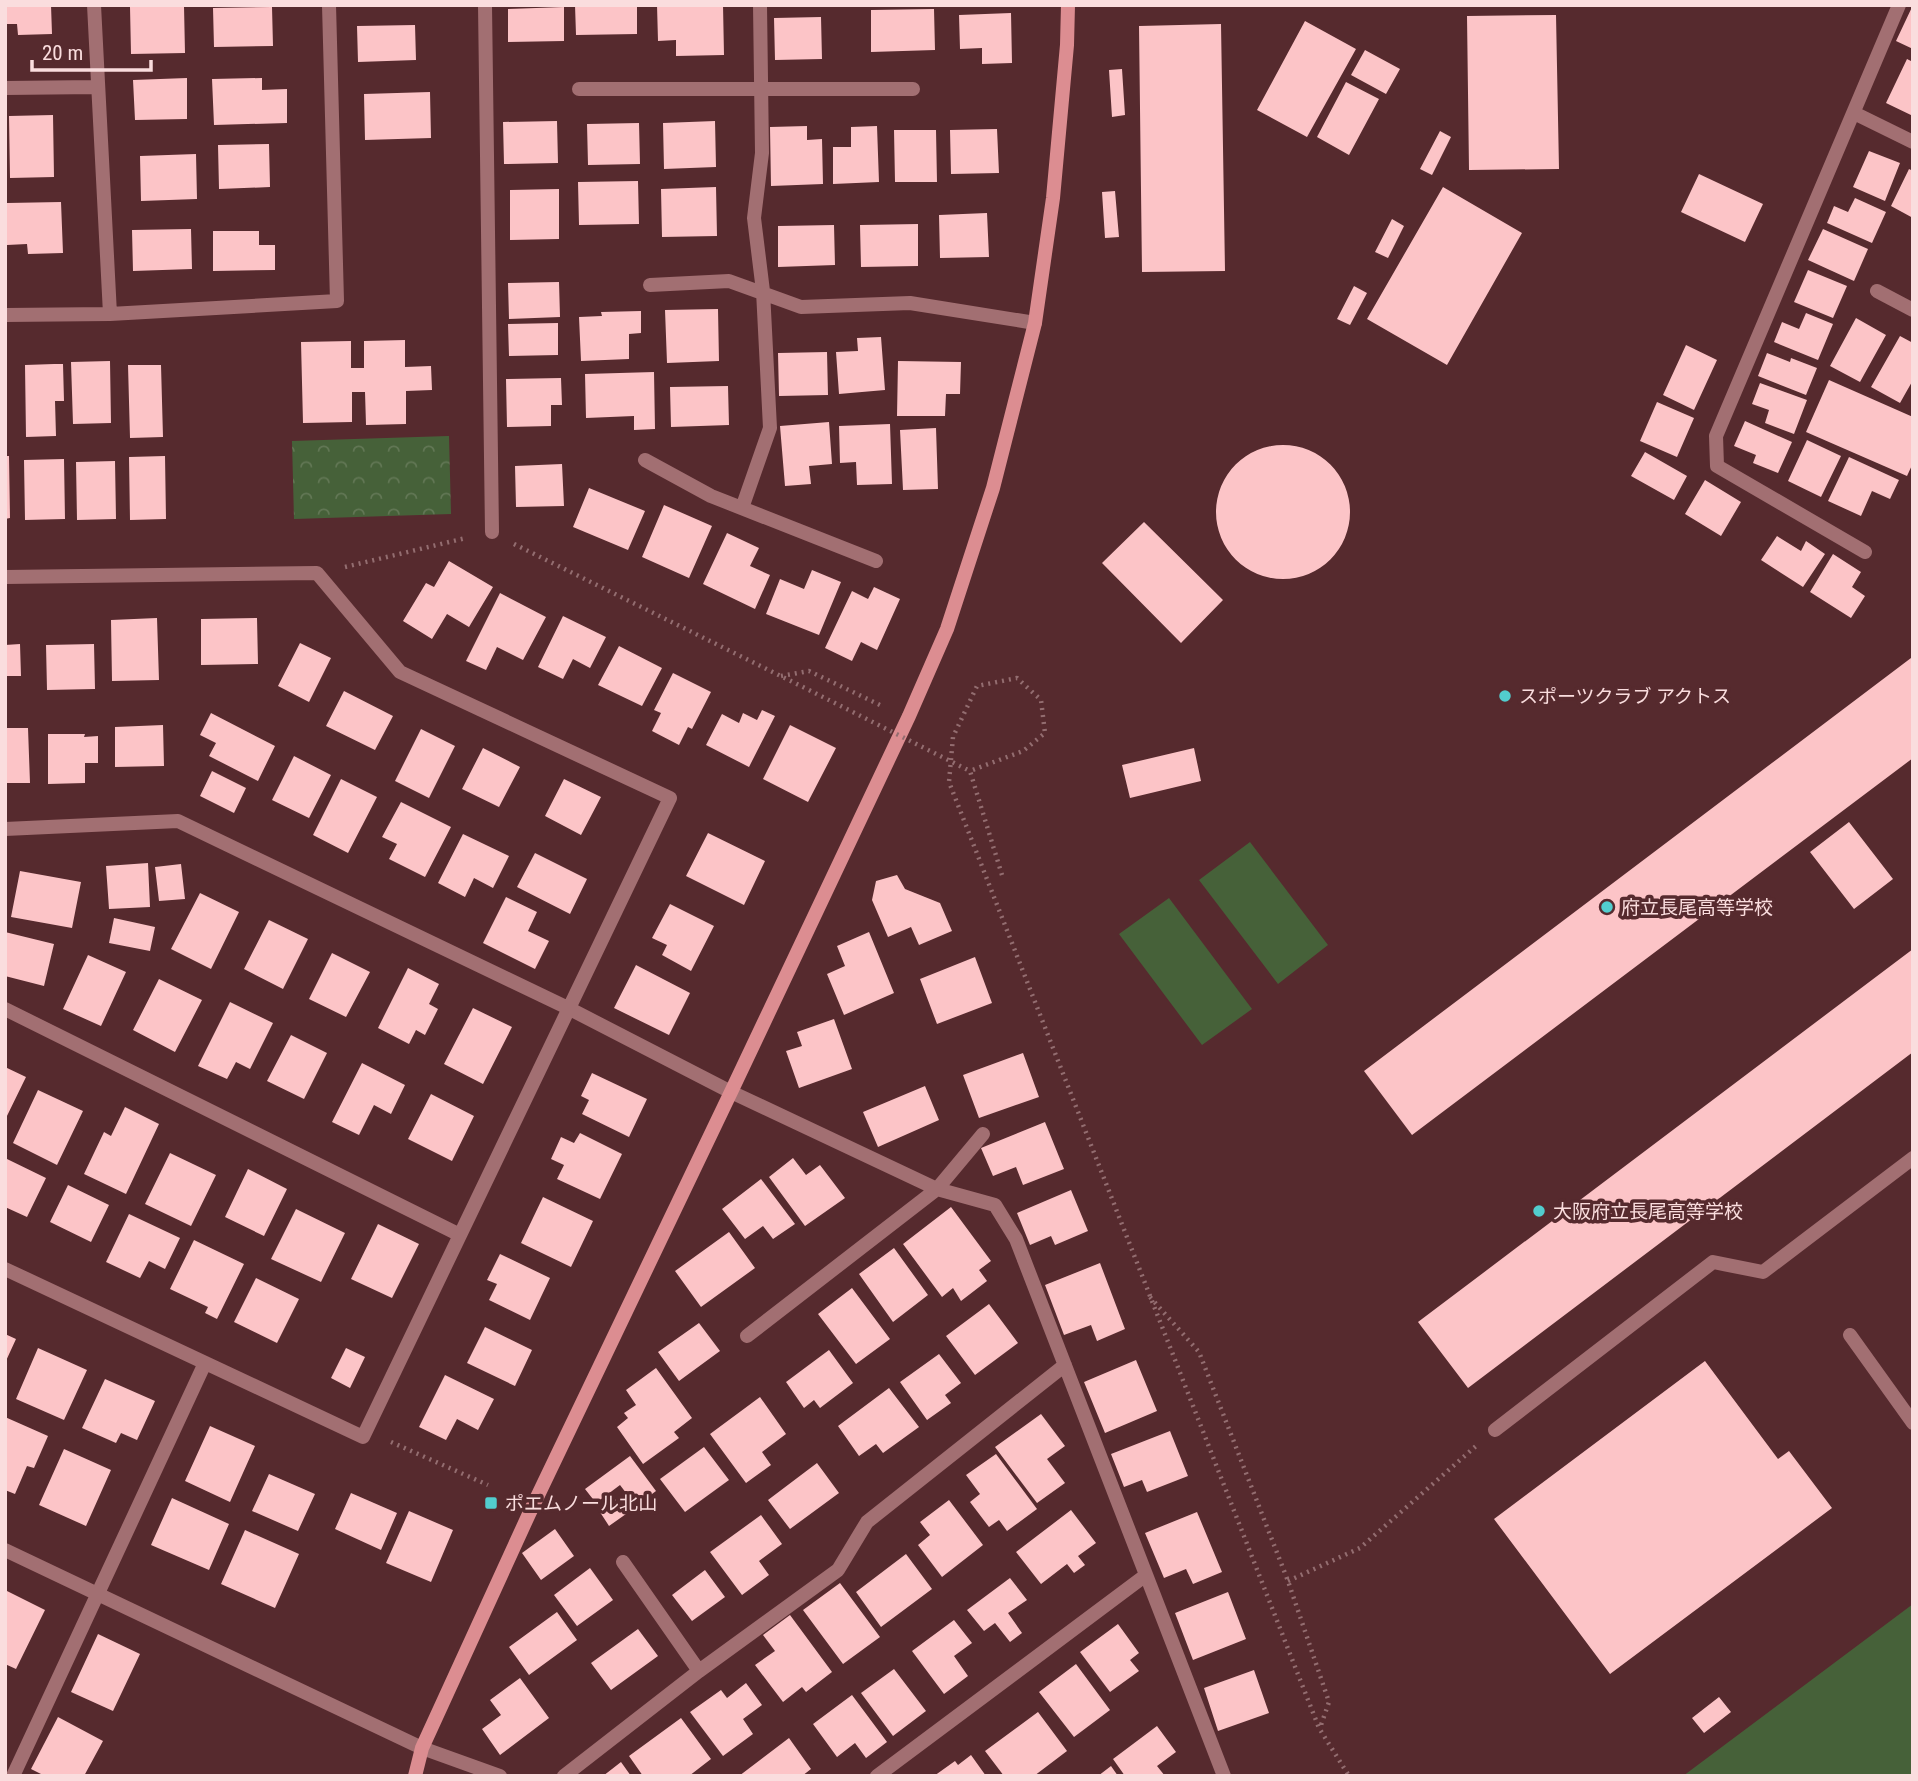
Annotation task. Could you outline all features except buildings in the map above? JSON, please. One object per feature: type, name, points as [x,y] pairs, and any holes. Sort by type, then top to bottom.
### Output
[{"type":"street","points":[[94,5],[110,314]]},
{"type":"street","points":[[5,315],[110,314],[337,301],[329,5]]},
{"type":"street","points":[[485,5],[492,533]]},
{"type":"street","points":[[742,508],[770,428],[764,291],[754,218],[762,153],[760,5]]},
{"type":"street","points":[[415,1776],[422,1748],[529,1514],[909,716],[947,629],[993,488],[1035,323],[1053,198],[1067,45],[1068,5]]},
{"type":"street","points":[[1865,552],[1717,466],[1716,436],[1899,5]]},
{"type":"street","points":[[5,88],[97,87]]},
{"type":"street","points":[[579,89],[914,89]]},
{"type":"street","points":[[1854,113],[1913,142]]},
{"type":"street","points":[[650,285],[729,281],[764,291],[801,307],[910,303],[1035,323]]},
{"type":"street","points":[[1877,291],[1913,310]]},
{"type":"street","points":[[645,460],[711,496],[876,562]]},
{"type":"street","points":[[5,578],[317,573],[400,672],[670,798],[363,1437],[5,1269]]},
{"type":"street","points":[[5,829],[177,821],[568,1008],[731,1092],[937,1189],[995,1205],[1016,1239],[1224,1776]]},
{"type":"street","points":[[5,1009],[460,1235]]},
{"type":"street","points":[[747,1336],[937,1189],[983,1134]]},
{"type":"street","points":[[1495,1430],[1713,1262],[1763,1272],[1913,1158]]},
{"type":"street","points":[[1850,1335],[1913,1423]]},
{"type":"street","points":[[13,1776],[205,1363]]},
{"type":"street","points":[[564,1776],[699,1671],[838,1570],[867,1522],[1065,1365]]},
{"type":"street","points":[[5,1550],[422,1748],[500,1776]]},
{"type":"street","points":[[623,1562],[699,1671]]},
{"type":"street","points":[[877,1776],[1146,1575]]},
{"type":"path","points":[[317,573],[492,533],[970,771],[1002,875]]},
{"type":"path","points":[[780,676],[809,671],[880,705]]},
{"type":"path","points":[[970,771],[1023,751],[1045,733],[1041,700],[1017,677],[977,686],[953,737],[949,782],[1320,1728],[1349,1776]]},
{"type":"path","points":[[1148,1294],[1199,1352],[1288,1581],[1329,1702],[1320,1728]]},
{"type":"path","points":[[1288,1581],[1360,1548],[1495,1430]]},
{"type":"path","points":[[363,1437],[394,1443],[488,1485]]},
{"type":"green space","points":[[449,436],[451,514],[294,519],[292,441]]},
{"type":"green space","points":[[1250,842],[1328,945],[1278,984],[1199,880]]},
{"type":"green space","points":[[1169,898],[1252,1009],[1202,1045],[1119,934]]},
{"type":"green space","points":[[1913,1604],[1913,1776],[1683,1776]]},
{"type":"place","name":"スポーツクラブ アクトス","points":[[1505,696]]},
{"type":"place","name":"府立長尾高等学校","points":[[1607,907]]},
{"type":"place","name":"大阪府立長尾高等学校","points":[[1539,1211]]},
{"type":"place","name":"ポエムノール北山","points":[[491,1503]]}]
